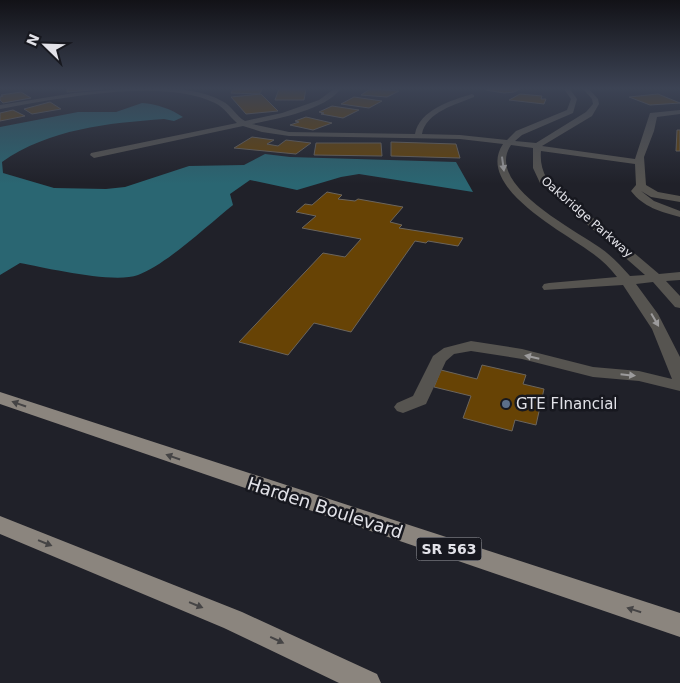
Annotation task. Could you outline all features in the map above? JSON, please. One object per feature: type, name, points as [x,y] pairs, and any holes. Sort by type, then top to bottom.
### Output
[{"type":"main road","name":"Harden Boulevard","points":[[0,398],[680,626]]},
{"type":"main road","points":[[0,525],[232,620],[368,683]]},
{"type":"street","points":[[242,121],[277,132],[304,135],[460,137],[538,145],[640,160]]},
{"type":"street","points":[[94,154],[256,121]]},
{"type":"street","points":[[418,136],[419,126],[424,121]]},
{"type":"street","points":[[509,142],[519,133],[548,121]]},
{"type":"street","points":[[538,145],[578,121]]},
{"type":"street","points":[[657,121],[658,123],[640,160],[641,186],[636,191],[642,199],[667,211],[680,214]]},
{"type":"street","name":"Oakbridge Parkway","points":[[509,142],[500,159],[502,170],[513,189],[527,202],[606,258],[627,280],[646,306],[671,349],[680,378]]},
{"type":"street","name":"Oakbridge Parkway","points":[[538,145],[537,172],[543,181],[656,278],[680,304]]},
{"type":"street","points":[[641,186],[655,195],[680,199]]},
{"type":"street","points":[[549,286],[680,276]]},
{"type":"street","points":[[403,407],[420,400],[439,359],[450,351],[471,346],[492,348],[593,372],[639,376],[680,386]]},
{"type":"water","points":[[32,121],[144,121],[101,126],[59,135],[20,151],[2,162],[3,173],[54,188],[106,189],[125,187],[189,166],[244,165],[265,154],[290,157],[456,162],[473,192],[359,174],[341,177],[297,190],[250,180],[230,194],[233,205],[200,233],[162,262],[138,275],[113,278],[20,263],[0,275],[0,127]]},
{"type":"building","points":[[295,121],[323,121],[332,123],[313,130],[290,125],[299,122]]},
{"type":"building","points":[[677,130],[680,130],[680,151],[676,151]]},
{"type":"building","points":[[252,137],[274,140],[267,144],[278,146],[286,140],[311,143],[296,154],[234,148]]},
{"type":"building","points":[[391,142],[456,144],[460,158],[391,156]]},
{"type":"building","points":[[316,143],[381,143],[382,156],[314,155]]},
{"type":"building","points":[[327,192],[342,195],[338,199],[355,201],[358,199],[403,207],[390,222],[402,225],[399,228],[463,238],[458,246],[428,241],[426,243],[415,241],[351,332],[314,323],[288,355],[239,342],[323,253],[345,257],[361,239],[302,228],[316,216],[296,212],[305,204],[312,205]]},
{"type":"building","points":[[482,365],[526,375],[523,384],[544,389],[536,425],[515,420],[512,431],[463,418],[471,396],[434,387],[441,370],[477,379]]},
{"type":"place","name":"GTE FInancial","points":[[506,404]]}]
